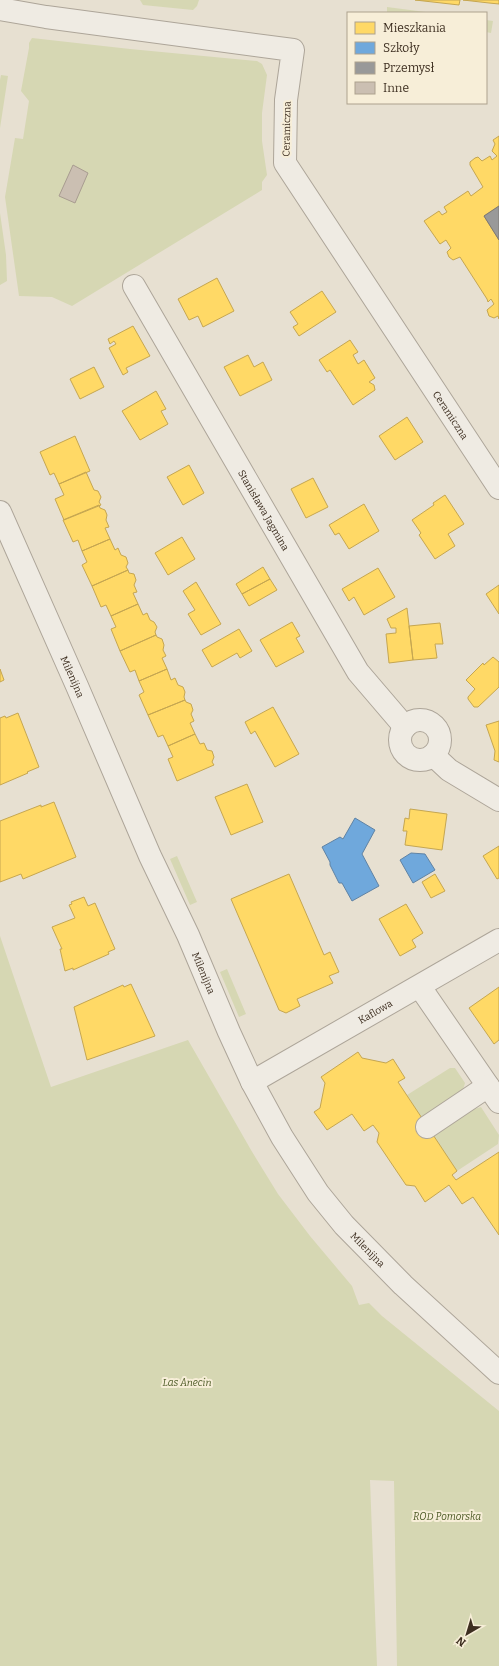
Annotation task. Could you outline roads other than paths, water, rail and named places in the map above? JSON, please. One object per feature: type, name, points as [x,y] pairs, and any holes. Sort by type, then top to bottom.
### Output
[{"type":"street","name":"Ceramiczna","points":[[0,9],[32,15],[293,50],[286,100],[285,163],[499,488]]},
{"type":"street","name":"Stanisława Jagmina","points":[[134,286],[358,672],[405,728],[410,722],[417,720],[424,720],[432,723],[437,728],[440,735],[438,749],[433,755],[449,770],[499,800]]},
{"type":"street","name":"Milenijna","points":[[0,512],[78,686],[150,856],[188,935],[229,1032],[252,1082],[282,1137],[318,1193],[344,1225],[403,1285],[499,1373]]},
{"type":"street","name":"Kaflowa","points":[[252,1082],[499,940]]},
{"type":"street","points":[[420,986],[496,1096],[427,1127]]},
{"type":"park label","name":"Las Anecin","points":[[187,1382]]},
{"type":"park label","name":"ROD Pomorska","points":[[447,1516]]}]
